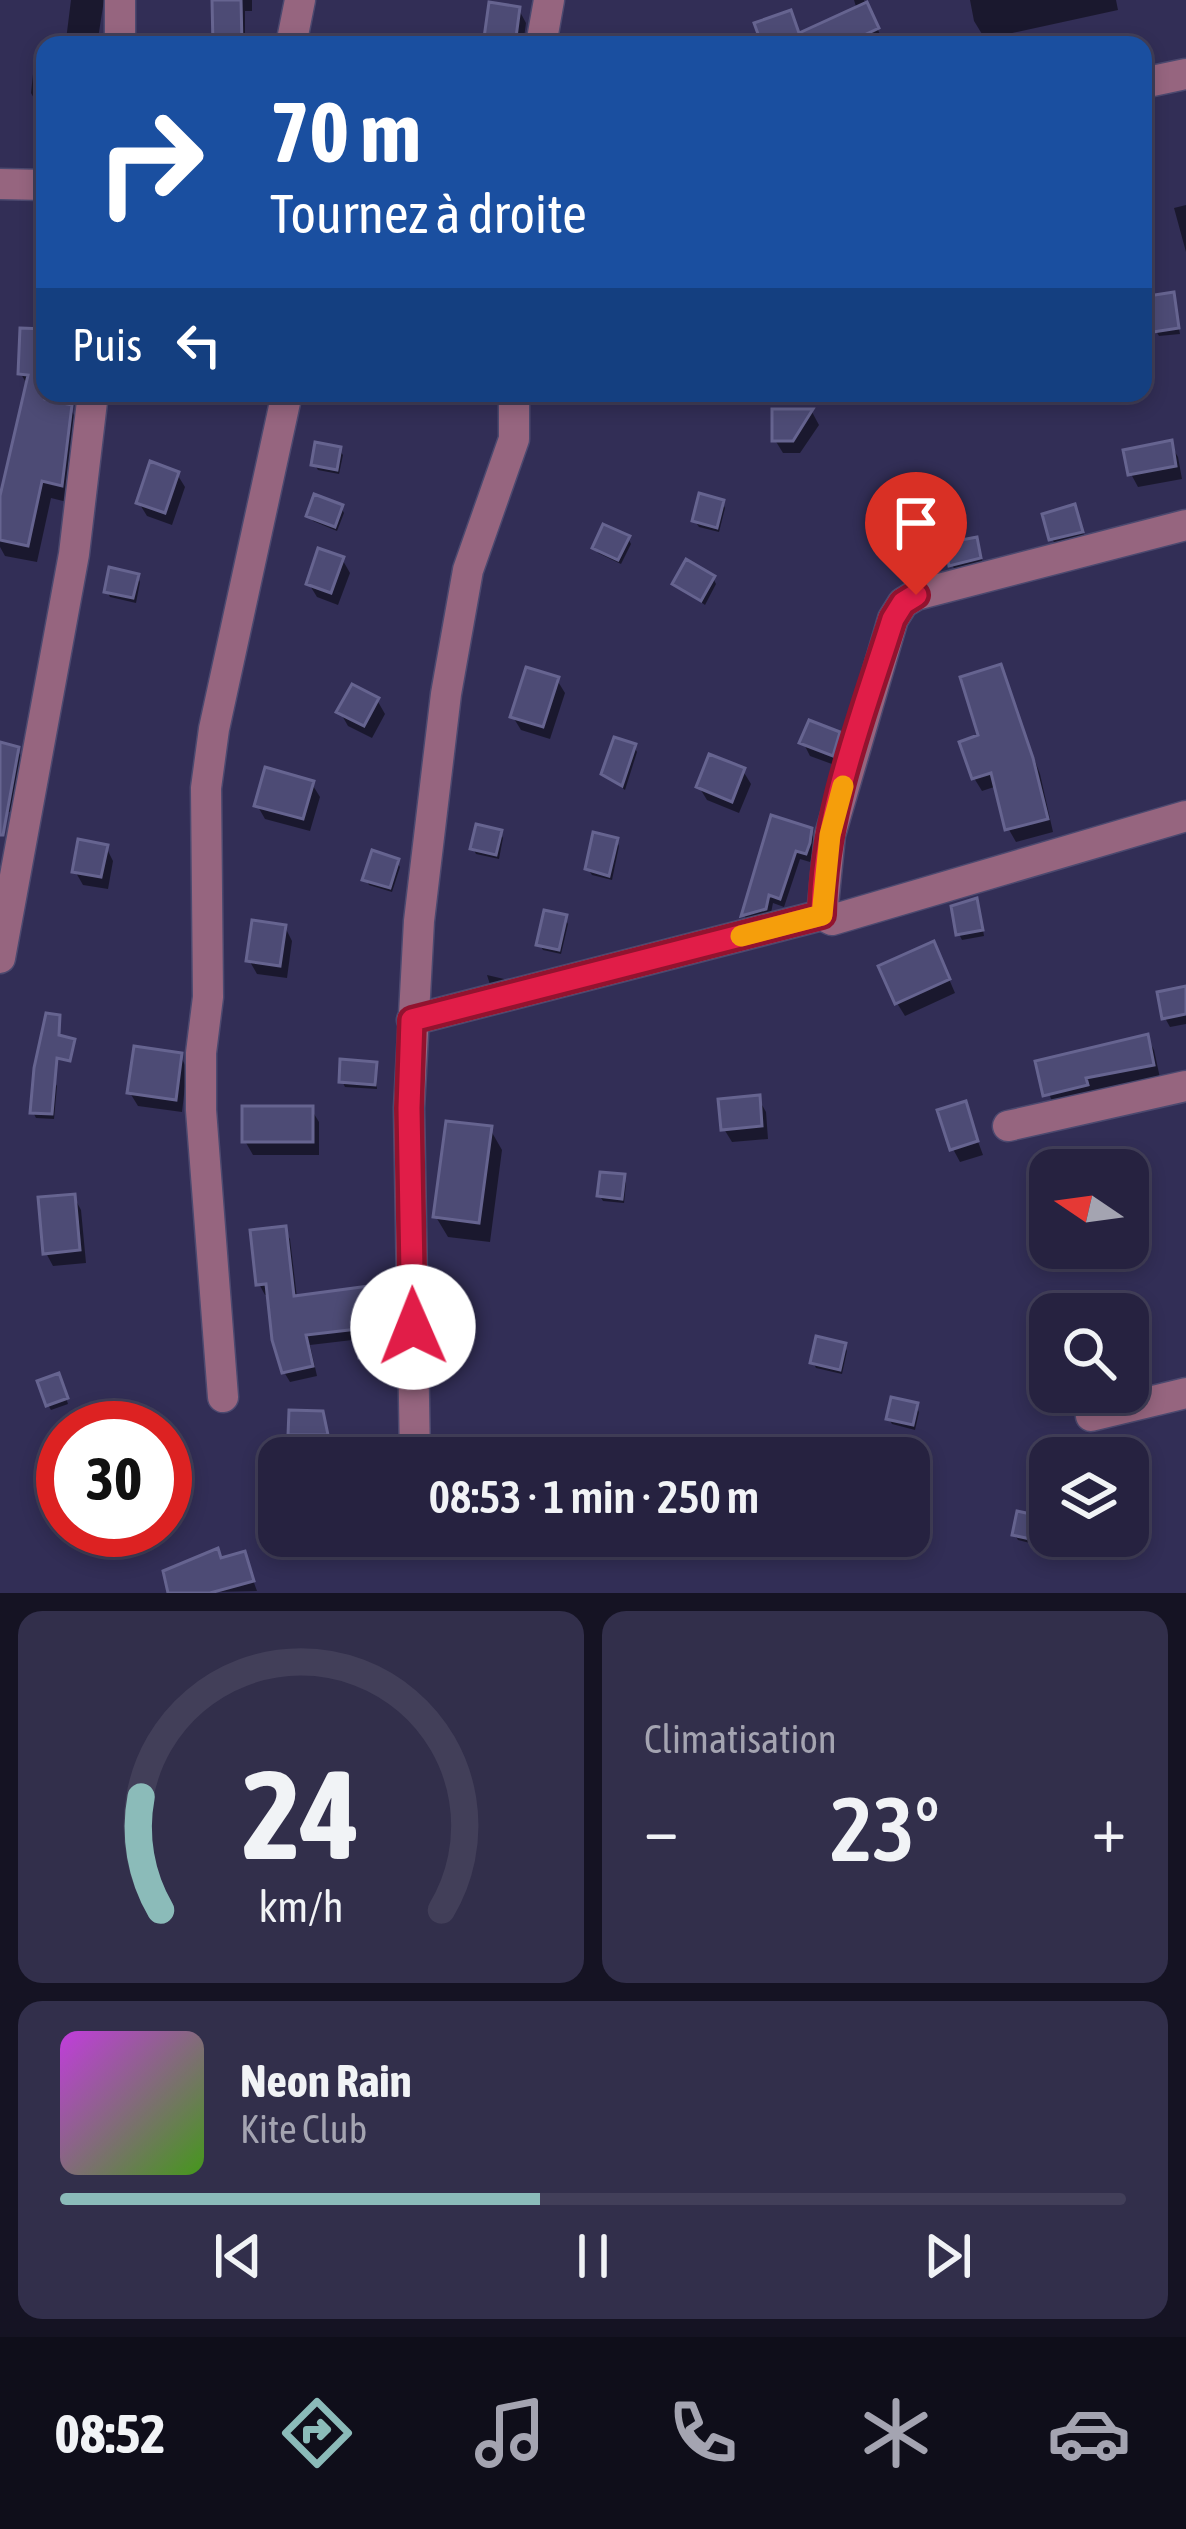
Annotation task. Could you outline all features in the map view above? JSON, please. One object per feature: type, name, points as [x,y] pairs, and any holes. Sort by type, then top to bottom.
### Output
[{"type":"street","points":[[120,0],[120,36]]},
{"type":"street","points":[[293,36],[300,0]]},
{"type":"street","points":[[543,36],[549,0]]},
{"type":"street","points":[[1152,81],[1186,74]]},
{"type":"street","points":[[0,184],[36,185]]},
{"type":"street","points":[[0,958],[74,554],[92,402]]},
{"type":"street","points":[[223,1397],[201,1111],[208,998],[206,788],[214,729],[285,402]]},
{"type":"street","points":[[415,1437],[409,1108],[418,921],[446,694],[473,550],[514,440],[514,402]]},
{"type":"street","points":[[822,915],[830,835],[893,619],[903,603],[916,595],[1186,525]]},
{"type":"street","points":[[412,1020],[822,915],[832,920],[1186,816]]},
{"type":"street","points":[[1008,1126],[1186,1086]]},
{"type":"street","points":[[1091,1416],[1186,1393]]},
{"type":"building","points":[[212,0],[241,0],[242,36],[213,36]]},
{"type":"building","points":[[489,2],[520,7],[516,36],[484,36]]},
{"type":"building","points":[[867,2],[879,28],[862,36],[759,36],[754,23],[791,10],[799,33]]},
{"type":"building","points":[[1174,292],[1179,328],[1153,332],[1152,295]]},
{"type":"building","points":[[20,328],[36,329],[36,402],[72,405],[62,486],[42,481],[28,546],[0,540],[0,496],[28,375],[18,374]]},
{"type":"building","points":[[772,409],[813,409],[793,441],[772,441]]},
{"type":"building","points":[[1172,440],[1176,466],[1128,475],[1123,450]]},
{"type":"building","points":[[315,442],[341,447],[337,470],[311,465]]},
{"type":"building","points":[[150,461],[179,472],[165,513],[136,503]]},
{"type":"building","points":[[699,493],[724,500],[717,528],[692,521]]},
{"type":"building","points":[[314,494],[343,505],[335,527],[306,516]]},
{"type":"building","points":[[1075,504],[1083,532],[1049,540],[1042,514]]},
{"type":"building","points":[[603,524],[630,536],[618,560],[592,548]]},
{"type":"building","points":[[915,529],[936,542],[921,568],[899,555]]},
{"type":"building","points":[[977,537],[981,558],[949,566],[945,543]]},
{"type":"building","points":[[318,548],[344,557],[331,593],[306,584]]},
{"type":"building","points":[[686,559],[715,576],[701,601],[672,584]]},
{"type":"building","points":[[109,567],[139,574],[133,598],[104,592]]},
{"type":"building","points":[[1001,664],[1048,819],[1005,830],[991,773],[972,779],[959,742],[978,735],[960,677]]},
{"type":"building","points":[[526,667],[559,677],[543,727],[510,717]]},
{"type":"building","points":[[352,684],[379,698],[364,726],[336,712]]},
{"type":"building","points":[[809,720],[840,732],[833,756],[799,743]]},
{"type":"building","points":[[614,737],[636,744],[622,786],[601,774]]},
{"type":"building","points":[[0,742],[19,747],[3,835],[0,835]]},
{"type":"building","points":[[709,754],[745,768],[732,802],[696,787]]},
{"type":"building","points":[[265,767],[314,781],[303,819],[254,806]]},
{"type":"building","points":[[771,815],[812,828],[810,843],[806,854],[796,851],[780,899],[769,895],[766,909],[741,916]]},
{"type":"building","points":[[476,824],[502,830],[496,855],[470,849]]},
{"type":"building","points":[[593,832],[618,838],[609,876],[585,869]]},
{"type":"building","points":[[78,839],[108,845],[101,877],[72,872]]},
{"type":"building","points":[[372,850],[399,859],[390,888],[362,880]]},
{"type":"building","points":[[977,898],[983,930],[956,935],[951,906]]},
{"type":"building","points":[[544,910],[567,915],[559,950],[536,945]]},
{"type":"building","points":[[252,920],[286,925],[280,966],[246,961]]},
{"type":"building","points":[[934,941],[950,979],[895,1004],[878,966]]},
{"type":"building","points":[[1186,986],[1186,1014],[1162,1019],[1157,992]]},
{"type":"building","points":[[46,1013],[60,1015],[59,1035],[75,1039],[70,1061],[57,1058],[52,1114],[30,1113],[34,1068]]},
{"type":"building","points":[[1148,1034],[1154,1065],[1086,1078],[1088,1085],[1043,1096],[1035,1061]]},
{"type":"building","points":[[134,1046],[182,1053],[176,1100],[127,1093]]},
{"type":"building","points":[[340,1059],[377,1062],[375,1085],[339,1082]]},
{"type":"building","points":[[760,1095],[762,1126],[721,1130],[718,1099]]},
{"type":"building","points":[[966,1101],[978,1141],[950,1150],[937,1110]]},
{"type":"building","points":[[242,1106],[313,1106],[313,1142],[242,1142]]},
{"type":"building","points":[[446,1121],[492,1126],[479,1223],[433,1217]]},
{"type":"building","points":[[600,1172],[625,1174],[622,1199],[597,1196]]},
{"type":"building","points":[[75,1194],[80,1250],[43,1254],[38,1197]]},
{"type":"building","points":[[286,1226],[294,1296],[369,1286],[368,1303],[385,1302],[388,1357],[359,1358],[358,1329],[306,1335],[313,1366],[282,1373],[272,1340],[266,1284],[256,1285],[250,1230]]},
{"type":"building","points":[[816,1336],[846,1343],[840,1370],[810,1363]]},
{"type":"building","points":[[59,1373],[68,1398],[44,1401],[37,1381]]},
{"type":"building","points":[[891,1397],[918,1403],[913,1425],[886,1419]]},
{"type":"building","points":[[289,1410],[323,1411],[328,1435],[288,1435]]},
{"type":"building","points":[[1017,1511],[1029,1514],[1029,1539],[1012,1535]]},
{"type":"building","points":[[218,1548],[221,1558],[245,1551],[254,1581],[210,1593],[168,1593],[163,1571]]},
{"type":"slow traffic","points":[[741,936],[822,915],[830,835],[843,786]]},
{"type":"route","points":[[413,1327],[412,1020],[822,915],[830,835],[854,748],[893,619],[903,603],[916,595]]}]
